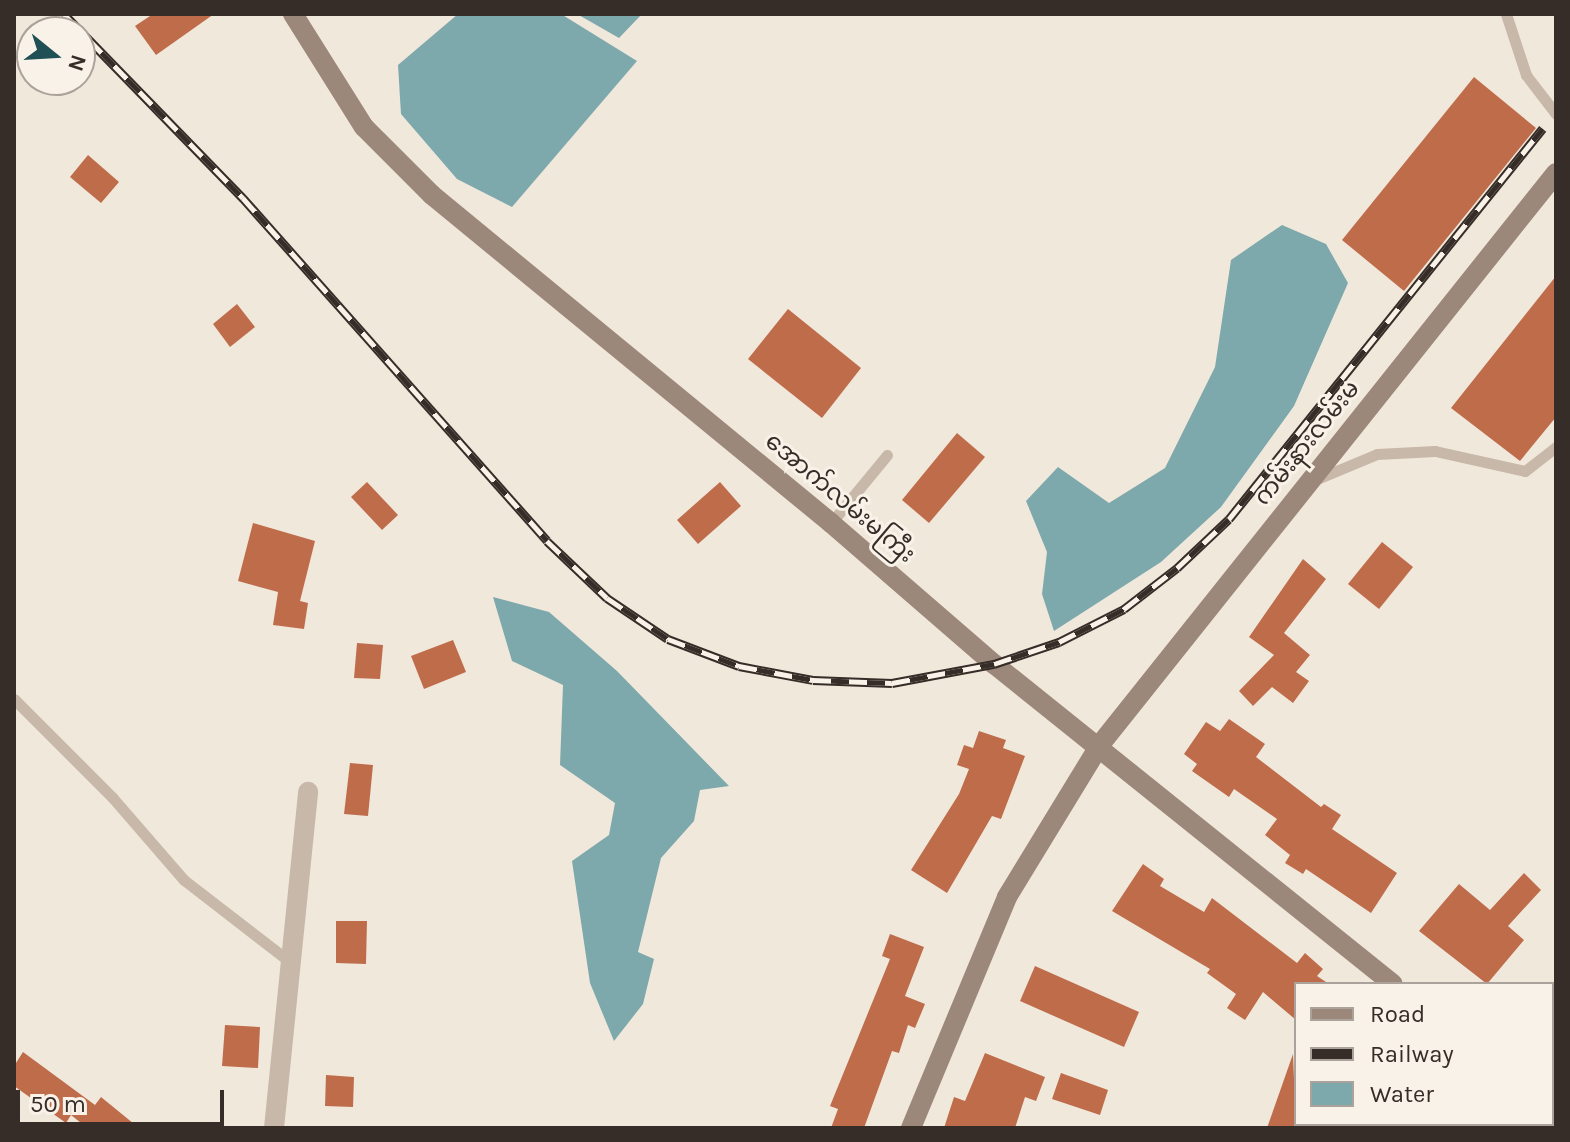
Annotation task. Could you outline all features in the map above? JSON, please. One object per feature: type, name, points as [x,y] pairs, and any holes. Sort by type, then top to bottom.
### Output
[{"type":"main road","name":"အောက်လမ်းမကြီး","points":[[293,14],[364,127],[432,195],[831,523],[994,664],[1391,982]]},
{"type":"main road","name":"ကမ်းနားလမ်းမ","points":[[911,1128],[1007,897],[1099,746],[1556,173]]},
{"type":"street","points":[[274,1128],[308,792]]},
{"type":"lane","points":[[1506,14],[1526,75],[1556,114]]},
{"type":"lane","points":[[1309,483],[1377,454],[1435,451],[1525,471],[1556,447]]},
{"type":"lane","points":[[831,523],[887,455]]},
{"type":"lane","points":[[14,699],[112,797],[184,880],[290,962]]},
{"type":"water","points":[[458,14],[561,14],[637,61],[512,207],[457,179],[401,114],[398,65]]},
{"type":"water","points":[[577,14],[642,14],[619,38]]},
{"type":"water","points":[[1282,225],[1326,244],[1348,283],[1294,406],[1221,507],[1161,562],[1054,631],[1042,594],[1047,552],[1026,501],[1058,467],[1109,503],[1165,468],[1215,367],[1231,260]]},
{"type":"water","points":[[493,597],[549,612],[617,671],[729,786],[700,790],[694,821],[661,858],[638,952],[654,959],[643,1004],[614,1041],[590,983],[572,861],[609,835],[615,803],[560,765],[563,685],[512,661]]},
{"type":"building","points":[[153,14],[214,14],[156,55],[135,26]]},
{"type":"building","points":[[1474,77],[1536,128],[1404,291],[1342,240]]},
{"type":"building","points":[[88,155],[119,182],[101,203],[70,177]]},
{"type":"building","points":[[1556,276],[1556,417],[1520,461],[1451,408]]},
{"type":"building","points":[[237,304],[255,327],[230,347],[213,324]]},
{"type":"building","points":[[788,309],[861,368],[822,418],[748,359]]},
{"type":"building","points":[[957,433],[985,457],[929,523],[902,500]]},
{"type":"building","points":[[367,482],[398,515],[382,530],[351,497]]},
{"type":"building","points":[[720,482],[741,506],[698,544],[677,520]]},
{"type":"building","points":[[253,523],[315,541],[300,601],[308,603],[304,629],[273,625],[278,592],[238,581]]},
{"type":"building","points":[[1382,542],[1413,567],[1379,609],[1348,584]]},
{"type":"building","points":[[1303,559],[1326,579],[1284,633],[1310,655],[1296,672],[1309,681],[1293,703],[1272,687],[1253,706],[1239,691],[1274,655],[1249,637]]},
{"type":"building","points":[[453,640],[466,672],[424,689],[411,656]]},
{"type":"building","points":[[357,643],[383,645],[380,679],[354,678]]},
{"type":"building","points":[[1229,719],[1265,744],[1256,757],[1321,807],[1324,804],[1341,815],[1332,829],[1397,873],[1371,913],[1306,869],[1303,874],[1285,863],[1290,855],[1265,835],[1277,819],[1234,789],[1229,797],[1192,771],[1197,764],[1184,754],[1206,722],[1220,731]]},
{"type":"building","points":[[979,731],[1006,740],[1003,748],[1025,756],[1001,819],[992,816],[947,893],[911,870],[959,794],[969,769],[957,765],[964,745],[973,748]]},
{"type":"building","points":[[350,763],[373,765],[368,816],[344,814]]},
{"type":"building","points":[[1143,864],[1164,879],[1160,886],[1204,912],[1212,898],[1297,963],[1305,953],[1323,969],[1317,976],[1326,982],[1294,982],[1294,1018],[1263,992],[1245,1020],[1227,1008],[1236,994],[1207,973],[1210,969],[1112,911]]},
{"type":"building","points":[[1524,873],[1541,890],[1508,926],[1524,940],[1489,982],[1484,982],[1419,931],[1459,884],[1490,910]]},
{"type":"building","points":[[336,921],[367,921],[366,964],[336,963]]},
{"type":"building","points":[[890,934],[924,947],[905,996],[925,1004],[915,1028],[908,1025],[899,1053],[892,1051],[864,1128],[831,1128],[838,1109],[830,1106],[890,959],[882,956]]},
{"type":"building","points":[[1035,966],[1139,1012],[1124,1047],[1020,1001]]},
{"type":"building","points":[[225,1025],[260,1027],[258,1068],[222,1066]]},
{"type":"building","points":[[23,1052],[95,1105],[101,1097],[139,1128],[77,1128],[81,1123],[71,1115],[66,1123],[14,1086],[14,1066]]},
{"type":"building","points":[[985,1053],[1045,1077],[1036,1101],[1025,1097],[1015,1128],[944,1128],[954,1097],[965,1101]]},
{"type":"building","points":[[1293,1054],[1296,1128],[1267,1128]]},
{"type":"building","points":[[1061,1073],[1108,1090],[1100,1115],[1052,1099]]},
{"type":"building","points":[[326,1075],[354,1077],[353,1107],[325,1106]]},
{"type":"railway","points":[[64,14],[243,198],[547,541],[607,598],[668,639],[739,666],[813,680],[892,683],[994,664],[1059,642],[1124,609],[1177,568],[1229,519],[1543,128]]}]
